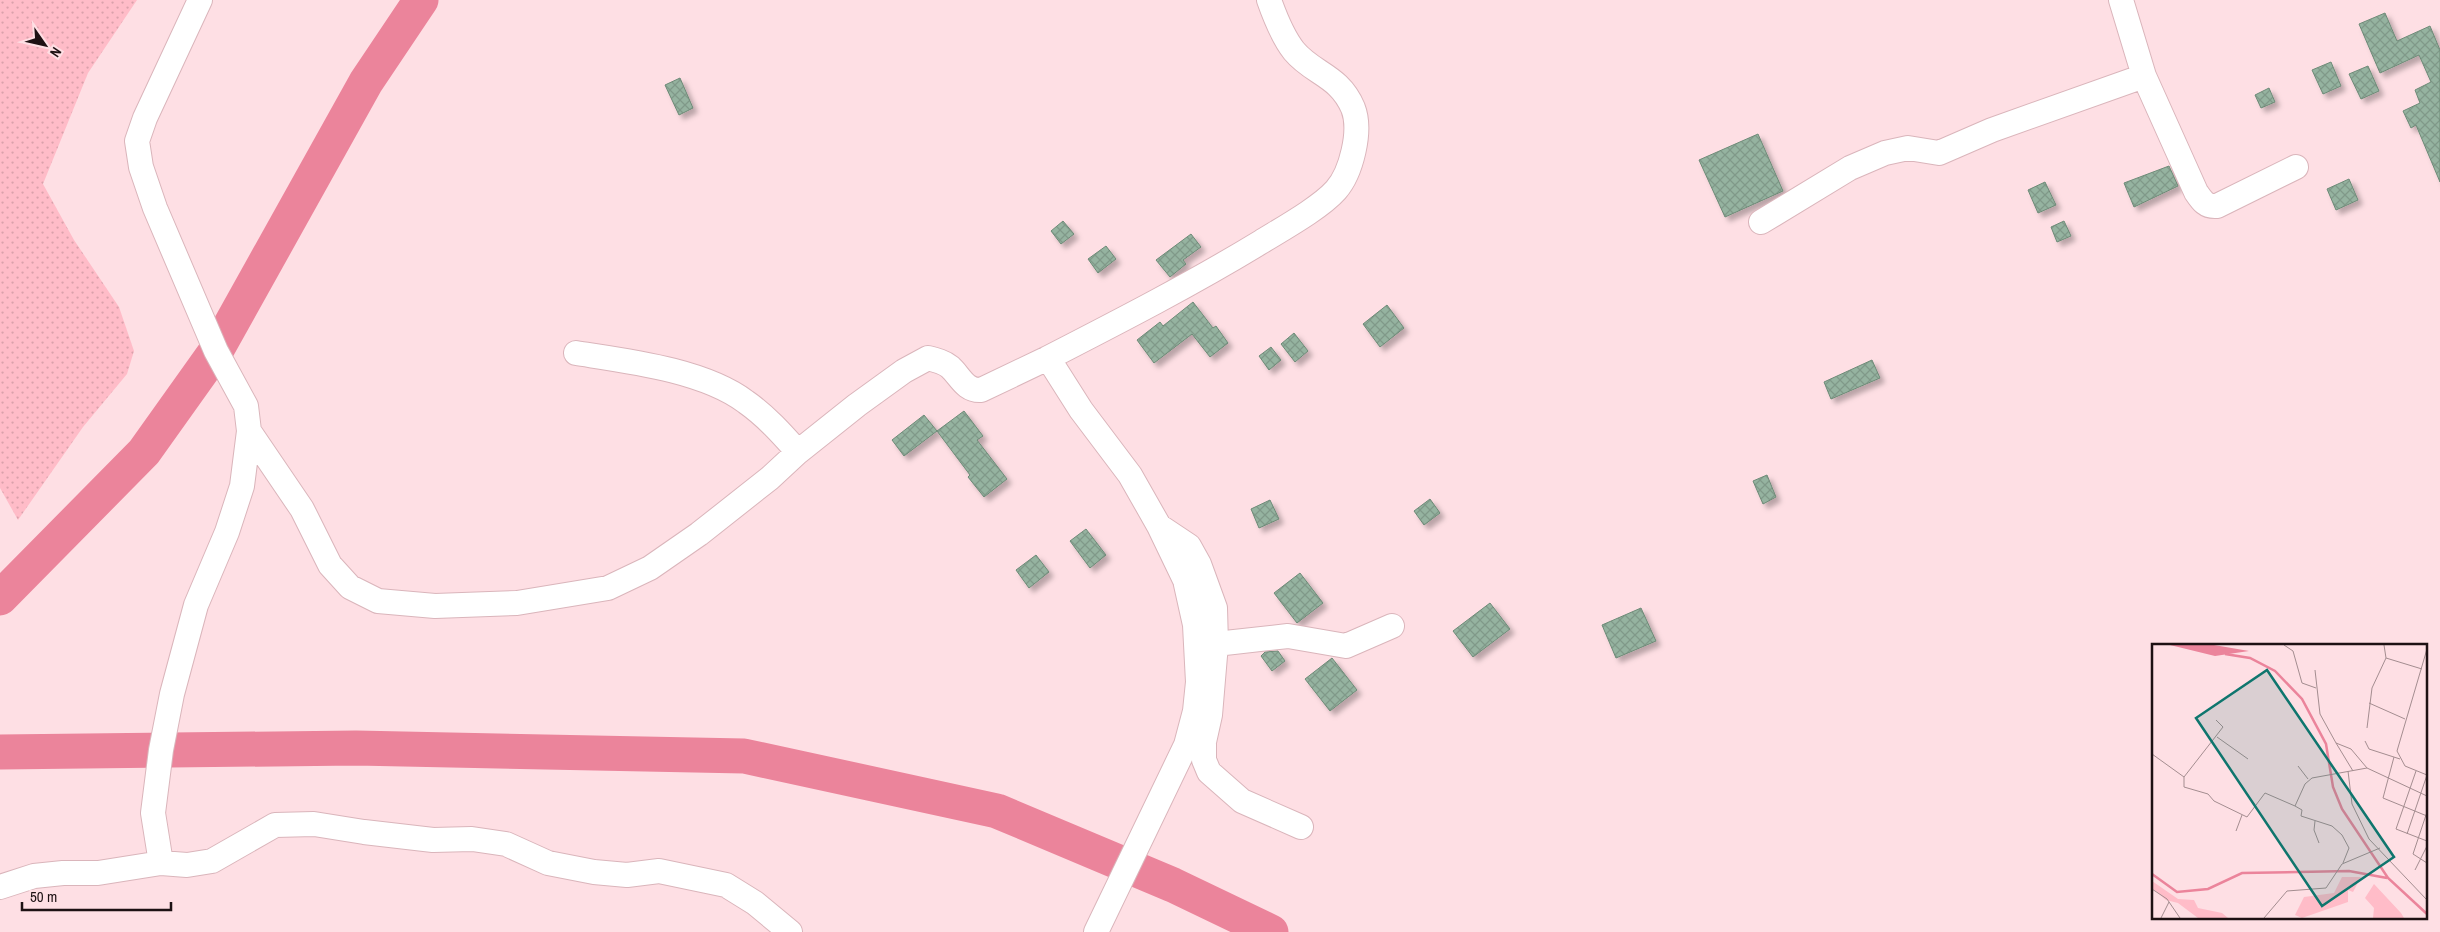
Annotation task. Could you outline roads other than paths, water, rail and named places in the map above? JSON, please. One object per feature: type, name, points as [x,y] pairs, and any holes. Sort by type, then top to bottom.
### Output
[{"type":"street","points":[[162,863],[153,813],[161,750],[172,694],[196,605],[227,532],[242,486],[250,432],[246,406],[216,351],[155,208],[141,167],[137,141],[145,118],[200,0]]},
{"type":"street","points":[[250,432],[302,509],[330,565],[350,587],[378,601],[435,606],[517,603],[608,588],[650,568],[699,534],[770,478],[798,452],[864,399],[904,371],[928,358],[950,367],[965,385],[975,390],[980,390],[1048,358],[1203,278],[1294,222],[1335,191],[1350,169],[1356,131],[1354,110],[1344,92],[1333,79],[1295,51],[1269,0]]},
{"type":"street","points":[[2121,0],[2144,76],[2196,192],[2203,202],[2211,206],[2217,206],[2296,167]]},
{"type":"street","points":[[1761,222],[1850,168],[1885,153],[1908,148],[1939,153],[1992,130],[2144,76]]},
{"type":"street","points":[[576,354],[652,365],[719,386],[745,400],[764,416],[798,452]]},
{"type":"street","points":[[1048,358],[1081,410],[1130,475],[1159,526],[1185,580],[1195,625],[1198,682],[1195,711],[1186,744],[1096,932]]},
{"type":"street","points":[[1159,526],[1189,546],[1199,564],[1215,608],[1216,644],[1210,715],[1204,742],[1204,760],[1209,772],[1242,801],[1302,828]]},
{"type":"street","points":[[1216,644],[1288,636],[1346,646],[1392,626]]},
{"type":"street","points":[[0,887],[34,876],[63,872],[98,873],[162,863],[187,865],[212,862],[274,824],[314,824],[433,840],[472,839],[506,844],[548,863],[594,872],[627,874],[659,870],[726,885],[755,903],[790,932]]},
{"type":"waterway","points":[[0,598],[144,452],[216,351],[366,82],[421,0]]},
{"type":"waterway","points":[[0,752],[356,748],[744,756],[997,811],[1173,885],[1271,932]]}]
